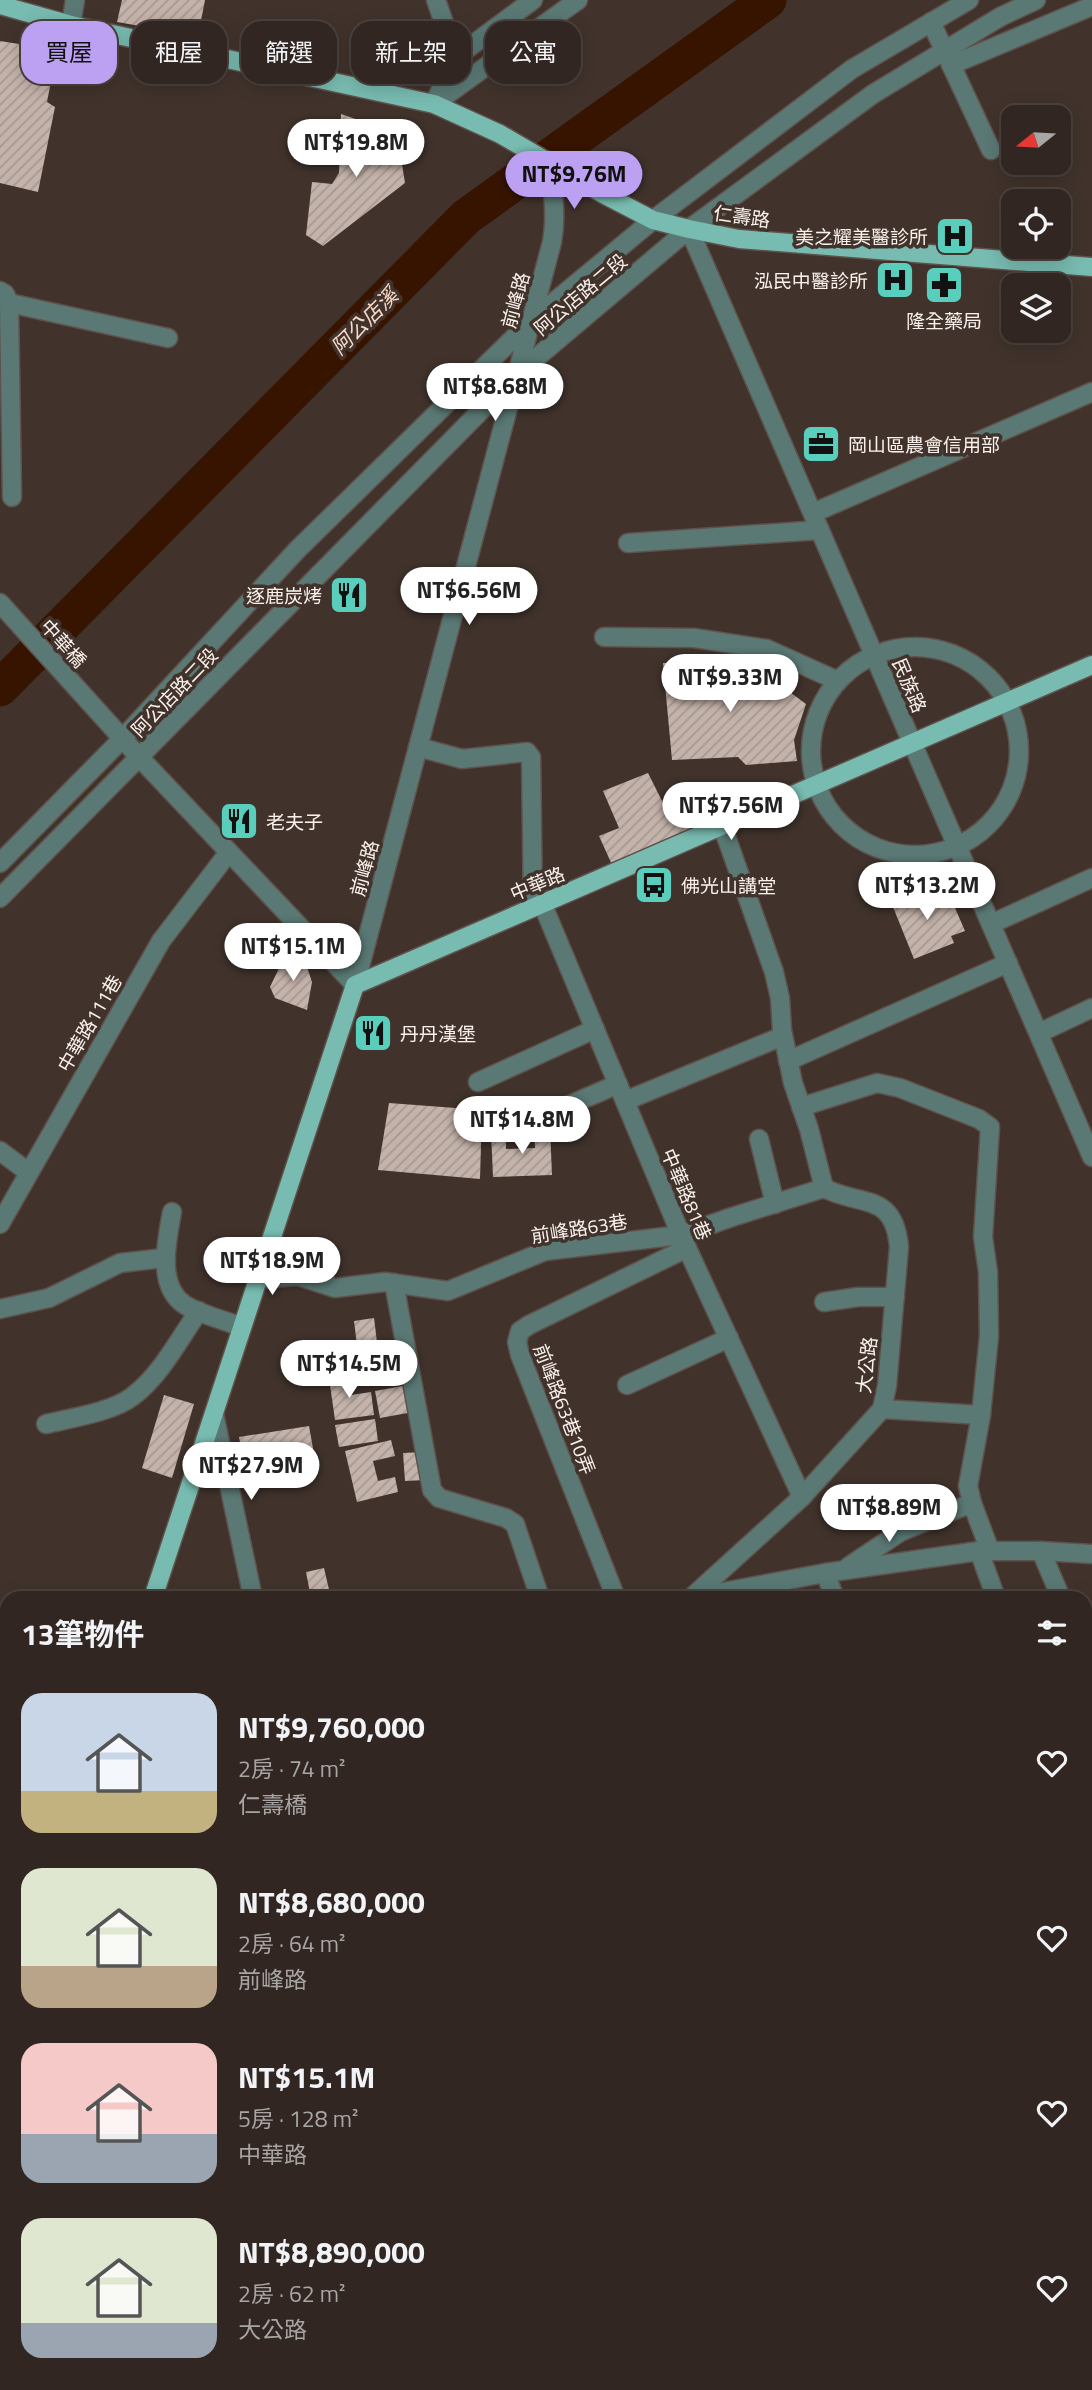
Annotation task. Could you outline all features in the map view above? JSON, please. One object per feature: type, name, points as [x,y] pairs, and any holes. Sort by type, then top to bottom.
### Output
[{"type":"main road","name":"仁壽路","points":[[0,5],[57,21]]},
{"type":"main road","name":"仁壽路","points":[[117,35],[433,104],[500,134],[653,220],[689,229],[739,239],[1092,267]]},
{"type":"main road","name":"中華路","points":[[355,985],[1092,665]]},
{"type":"main road","name":"前峰路","points":[[155,1591],[355,985]]},
{"type":"street","points":[[72,21],[75,0]]},
{"type":"street","points":[[436,0],[443,21]]},
{"type":"street","points":[[471,46],[533,0]]},
{"type":"street","points":[[471,79],[578,0]]},
{"type":"street","name":"阿公店路二段","points":[[0,863],[122,739],[298,549],[531,320],[653,220],[852,69],[969,0]]},
{"type":"street","name":"阿公店路二段","points":[[0,898],[516,375],[689,229],[873,94],[947,57],[1000,17],[1036,0]]},
{"type":"street","points":[[947,57],[1092,6]]},
{"type":"street","points":[[931,22],[991,150]]},
{"type":"street","points":[[433,104],[443,84]]},
{"type":"street","points":[[433,104],[463,84]]},
{"type":"street","name":"前峰路","points":[[355,985],[547,261],[556,219],[547,161]]},
{"type":"street","name":"民族路","points":[[689,229],[1092,1157]]},
{"type":"street","points":[[12,497],[4,297],[168,338]]},
{"type":"street","points":[[628,543],[816,521],[1092,392]]},
{"type":"street","points":[[298,549],[321,571]]},
{"type":"street","name":"中華橋","points":[[4,607],[122,739]]},
{"type":"street","points":[[604,637],[694,638],[767,649],[838,681]]},
{"type":"street","points":[[905,646],[938,648],[968,661],[994,682],[1008,701],[1019,741],[1017,774],[1006,804],[985,830],[958,847],[925,855],[892,853],[862,841],[837,820],[816,785],[811,760],[813,727],[826,697],[846,672],[874,654],[905,646]]},
{"type":"street","points":[[122,739],[355,985]]},
{"type":"street","points":[[418,747],[462,759],[527,752],[531,757],[538,905]]},
{"type":"street","points":[[722,825],[774,972],[788,1061],[824,1188]]},
{"type":"street","name":"中華路111巷","points":[[0,1224],[161,941],[229,852]]},
{"type":"street","points":[[991,924],[1092,878]]},
{"type":"street","name":"中華路81巷","points":[[538,905],[595,1029],[684,1242],[802,1497]]},
{"type":"street","points":[[788,1061],[1008,963]]},
{"type":"street","points":[[1038,1033],[1092,1008]]},
{"type":"street","points":[[478,1082],[595,1029]]},
{"type":"street","points":[[625,1101],[783,1036]]},
{"type":"street","points":[[801,1107],[877,1083],[900,1088],[979,1119],[990,1126],[984,1237],[988,1272],[989,1336],[981,1415],[968,1486],[994,1591]]},
{"type":"street","points":[[542,1117],[618,1084]]},
{"type":"street","points":[[758,1139],[775,1204]]},
{"type":"street","points":[[0,1151],[29,1172]]},
{"type":"street","name":"前峰路63巷","points":[[258,1279],[298,1276],[335,1288],[385,1282],[448,1290],[545,1251],[684,1242],[732,1217],[824,1188]]},
{"type":"street","name":"大公路","points":[[699,1591],[802,1497],[882,1409],[887,1386],[898,1234],[887,1212],[877,1205],[824,1188]]},
{"type":"street","points":[[172,1212],[164,1258],[169,1280],[178,1299],[189,1307],[242,1327]]},
{"type":"street","name":"前峰路63巷10弄","points":[[612,1591],[517,1342],[520,1332],[529,1325],[684,1242]]},
{"type":"street","points":[[0,1309],[49,1298],[120,1263],[164,1258]]},
{"type":"street","points":[[394,1283],[432,1490],[439,1498],[506,1518],[515,1524],[538,1591]]},
{"type":"street","points":[[824,1302],[858,1297],[895,1297]]},
{"type":"street","points":[[46,1424],[114,1406],[132,1398],[154,1376],[199,1311]]},
{"type":"street","points":[[627,1385],[729,1338]]},
{"type":"street","points":[[882,1409],[981,1415]]},
{"type":"street","points":[[214,1414],[252,1591]]},
{"type":"street","points":[[835,1591],[834,1572],[900,1532],[972,1503]]},
{"type":"street","name":"大公路","points":[[730,1591],[834,1572],[985,1551],[1092,1554]]},
{"type":"street","points":[[1041,1551],[1058,1591]]},
{"type":"building","points":[[122,0],[205,0],[201,21],[131,21],[131,24],[117,22]]},
{"type":"building","points":[[0,41],[21,44],[21,84],[50,84],[47,102],[55,107],[38,192],[0,183]]},
{"type":"building","points":[[341,114],[397,133],[405,183],[323,246],[306,235],[312,182],[332,184],[339,173]]},
{"type":"building","points":[[663,663],[732,663],[768,676],[806,704],[794,740],[797,761],[746,765],[738,757],[672,760]]},
{"type":"building","points":[[648,773],[666,809],[681,802],[692,832],[613,867],[599,836],[619,828],[603,791]]},
{"type":"building","points":[[918,890],[934,901],[949,894],[965,931],[951,936],[954,943],[914,959],[891,902]]},
{"type":"building","points":[[291,953],[298,956],[307,967],[312,982],[307,1010],[275,998],[270,987],[281,964]]},
{"type":"building","points":[[389,1103],[482,1110],[480,1179],[378,1170]]},
{"type":"building","points":[[534,1127],[550,1127],[552,1175],[493,1177],[491,1132],[506,1132],[506,1149],[535,1148]]},
{"type":"building","points":[[374,1318],[381,1375],[361,1378],[354,1321]]},
{"type":"building","points":[[348,1375],[351,1395],[371,1392],[374,1415],[335,1420],[329,1378]]},
{"type":"building","points":[[408,1385],[413,1412],[380,1418],[375,1391]]},
{"type":"building","points":[[164,1395],[194,1404],[172,1478],[142,1468]]},
{"type":"building","points":[[375,1419],[378,1441],[339,1447],[335,1425]]},
{"type":"building","points":[[309,1426],[314,1454],[244,1464],[239,1437]]},
{"type":"building","points":[[391,1440],[395,1456],[373,1461],[378,1481],[395,1477],[398,1492],[357,1502],[345,1451]]},
{"type":"building","points":[[424,1452],[426,1480],[405,1481],[403,1453]]},
{"type":"building","points":[[324,1568],[329,1591],[310,1591],[306,1572]]},
{"type":"waterway","name":"阿公店溪","points":[[0,688],[466,217],[768,0]]},
{"type":"place","name":"美之耀美醫診所","points":[[955,236]]},
{"type":"place","name":"泓民中醫診所","points":[[895,280]]},
{"type":"place","name":"隆全藥局","points":[[944,285]]},
{"type":"place","name":"岡山區農會信用部","points":[[821,444]]},
{"type":"place","name":"逐鹿炭烤","points":[[349,595]]},
{"type":"place","name":"老夫子","points":[[239,821]]},
{"type":"place","name":"佛光山講堂","points":[[654,885]]},
{"type":"place","name":"丹丹漢堡","points":[[373,1033]]}]
